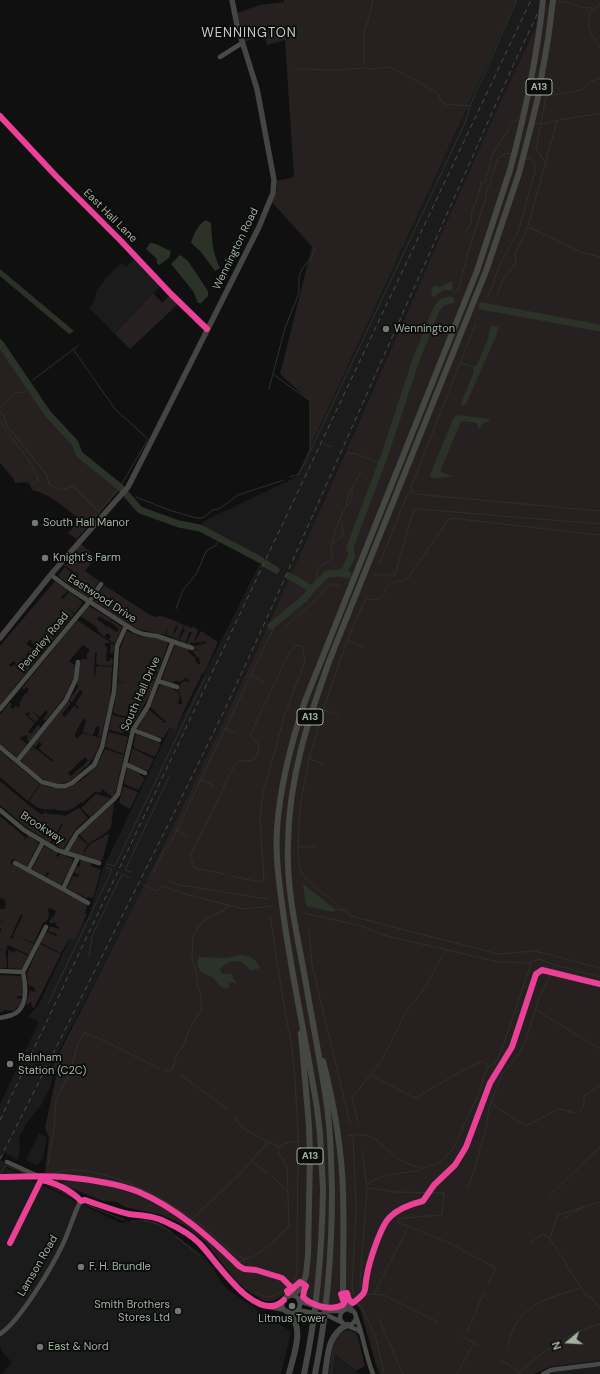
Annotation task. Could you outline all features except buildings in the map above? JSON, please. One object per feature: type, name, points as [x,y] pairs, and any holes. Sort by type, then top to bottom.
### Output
[{"type":"highway","name":"A13","points":[[304,1374],[315,1312],[318,1284],[323,1189],[318,1115],[288,947],[277,865],[277,830],[279,810],[288,757],[305,701],[477,271],[510,170],[527,104],[540,36],[543,0]]},
{"type":"highway","name":"A13","points":[[315,1374],[324,1325],[328,1291],[332,1228],[331,1155],[327,1107],[293,916],[289,878],[288,833],[296,768],[314,704],[330,659],[486,271],[519,173],[538,97],[553,0]]},
{"type":"highway","name":"A13","points":[[286,1298],[296,1293],[303,1284],[306,1275],[308,1256],[310,1134],[300,1009]]},
{"type":"highway","name":"A13","points":[[313,1022],[328,1082],[339,1143],[343,1193],[343,1291],[346,1301],[353,1312]]},
{"type":"highway","points":[[287,1311],[294,1319],[297,1332],[296,1344],[289,1374]]},
{"type":"highway","points":[[325,1374],[330,1342],[338,1331],[347,1326]]},
{"type":"main road","name":"Wennington Road","points":[[51,575],[126,490],[259,227],[274,188],[272,167],[257,89],[242,43],[232,0]]},
{"type":"main road","points":[[0,638],[51,575]]},
{"type":"street","points":[[220,57],[242,43]]},
{"type":"street","name":"East Hall Lane","points":[[0,116],[29,149],[121,241],[171,294],[208,329]]},
{"type":"street","name":"Eastwood Drive","points":[[51,575],[89,602],[135,631],[143,634],[158,636],[192,648]]},
{"type":"street","name":"Penerley Road","points":[[0,710],[89,602],[101,584]]},
{"type":"street","points":[[0,747],[42,782],[56,786],[65,786],[94,765],[102,747],[114,692],[117,646],[126,626]]},
{"type":"street","name":"South Hall Drive","points":[[65,853],[77,833],[118,794],[133,730],[148,706],[173,641]]},
{"type":"street","points":[[17,761],[66,700],[76,679],[78,662]]},
{"type":"street","points":[[158,681],[177,687]]},
{"type":"street","points":[[133,730],[159,740]]},
{"type":"street","points":[[125,764],[145,773]]},
{"type":"street","name":"Brookway","points":[[0,810],[24,830],[57,850],[99,863]]},
{"type":"street","points":[[28,870],[43,842]]},
{"type":"street","points":[[63,889],[78,857]]},
{"type":"street","points":[[15,863],[88,903]]},
{"type":"street","points":[[0,1018],[13,1014],[21,1007],[26,993],[23,972],[46,927]]},
{"type":"street","points":[[0,971],[23,972]]},
{"type":"street","points":[[7,1162],[38,1176],[41,1180],[50,1182],[71,1193],[81,1201],[86,1200],[130,1214],[157,1218],[179,1229],[197,1241],[204,1248],[234,1285],[260,1304],[287,1311],[293,1312],[298,1310],[329,1316],[362,1333]]},
{"type":"street","points":[[10,1243],[41,1180]]},
{"type":"street","name":"Lamson Road","points":[[0,1334],[11,1325],[20,1314],[48,1270],[63,1244],[81,1201]]},
{"type":"street","points":[[266,1305],[276,1305],[286,1298],[294,1296],[300,1301],[330,1311],[342,1311],[346,1309],[353,1312],[362,1333],[373,1374]]},
{"type":"street","points":[[286,1298],[283,1305],[287,1311]]},
{"type":"street","points":[[298,1310],[300,1301]]},
{"type":"street","points":[[341,1322],[340,1315],[342,1311]]},
{"type":"street","points":[[347,1326],[355,1322],[353,1312]]},
{"type":"street","points":[[543,1374],[551,1370],[600,1364]]},
{"type":"shaded area","points":[[284,0],[517,0],[310,447],[310,401],[280,374],[312,247],[272,202],[277,190],[276,181],[294,177],[285,40],[267,45],[264,33],[245,42],[237,13],[260,5],[284,2]]},
{"type":"shaded area","points":[[517,0],[549,0],[476,156],[282,594],[212,748],[134,906],[50,1068],[53,1070],[51,1086],[40,1107],[28,1121],[19,1137],[20,1149],[18,1160],[5,1153],[1,1160],[7,1163],[5,1167],[120,1223],[144,1218],[160,1223],[202,1255],[213,1268],[224,1286],[291,1332],[281,1374],[2,1374],[12,1362],[2,1352],[0,1345],[0,1104],[39,1022],[28,1016],[38,1006],[70,938],[75,940],[84,921],[86,921],[102,871],[171,726],[176,730],[261,561],[200,528],[204,521],[296,477]]},
{"type":"shaded area","points":[[549,0],[600,0],[600,1360],[552,1366],[534,1374],[380,1374],[360,1309],[349,1297],[347,1292],[340,1293],[342,1303],[340,1306],[320,1306],[310,1302],[303,1296],[308,1286],[300,1281],[295,1287],[273,1301],[265,1301],[251,1293],[237,1282],[205,1242],[184,1225],[162,1215],[125,1207],[117,1202],[103,1201],[63,1185],[62,1182],[47,1175],[45,1172],[49,1138],[45,1128],[57,1072],[52,1067],[199,773],[255,654],[493,118]]},
{"type":"shaded area","points":[[206,220],[211,223],[214,251],[220,268],[215,271],[201,252],[191,243],[196,230]]},
{"type":"shaded area","points":[[150,243],[171,251],[169,258],[159,265],[157,263],[157,259],[146,249]]},
{"type":"shaded area","points":[[180,255],[188,261],[208,291],[208,296],[201,303],[198,303],[193,291],[171,264]]},
{"type":"shaded area","points":[[136,257],[162,284],[115,334],[89,308],[94,301],[97,290],[106,278],[121,263],[126,267]]},
{"type":"shaded area","points":[[0,269],[74,331],[69,334],[0,276]]},
{"type":"shaded area","points":[[451,281],[453,282],[452,289],[443,290],[434,297],[431,295],[433,286],[435,285],[440,287]]},
{"type":"shaded area","points":[[153,293],[162,303],[171,294],[178,304],[130,349],[115,334]]},
{"type":"shaded area","points":[[490,326],[498,327],[497,334],[466,404],[462,406],[461,403],[474,372],[473,367],[477,365],[488,339]]},
{"type":"shaded area","points":[[0,348],[3,349],[48,414],[75,443],[79,454],[122,487],[77,539],[68,533],[80,520],[52,498],[32,490],[29,483],[15,483],[13,478],[0,463]]},
{"type":"shaded area","points":[[459,415],[490,419],[482,424],[479,430],[477,423],[461,421],[441,469],[441,472],[454,477],[431,478],[430,475],[454,417]]},
{"type":"shaded area","points":[[81,544],[96,557],[85,571],[99,581],[88,598],[58,576],[65,567],[77,577],[79,575],[65,566],[70,561],[68,559]]},
{"type":"shaded area","points":[[55,581],[68,591],[61,597],[63,599],[69,592],[83,602],[75,613],[67,608],[74,614],[42,653],[31,642],[31,639],[26,644],[41,654],[37,660],[28,652],[27,654],[36,660],[32,666],[23,658],[22,659],[31,667],[0,705],[0,646]],"holes":[[[13,661],[16,663],[15,665],[25,674],[14,665],[11,667],[9,665]]]},
{"type":"shaded area","points":[[104,585],[155,617],[161,616],[184,625],[178,640],[166,635],[169,624],[165,635],[137,629],[94,601]],"holes":[[[176,625],[178,627],[172,637]]]},
{"type":"shaded area","points":[[88,606],[111,619],[109,622],[99,616],[97,619],[106,626],[106,628],[107,626],[117,632],[119,629],[110,622],[111,620],[122,627],[115,644],[109,640],[111,636],[107,633],[104,637],[97,630],[98,628],[80,616]]},
{"type":"shaded area","points":[[77,620],[114,645],[113,653],[110,653],[111,643],[105,643],[105,646],[107,647],[106,661],[110,661],[110,658],[113,659],[112,666],[98,665],[96,663],[97,652],[95,652],[94,676],[97,666],[112,667],[110,699],[101,737],[98,736],[100,727],[96,726],[93,735],[83,732],[86,720],[83,719],[75,734],[75,737],[77,738],[83,733],[101,738],[97,751],[91,761],[85,768],[83,766],[88,760],[85,757],[68,773],[71,776],[82,766],[84,768],[76,776],[67,782],[54,783],[35,774],[21,760],[32,746],[53,762],[54,761],[39,749],[42,744],[39,742],[35,747],[33,745],[68,701],[71,703],[62,714],[65,717],[74,706],[78,709],[79,707],[75,704],[83,692],[80,690],[72,702],[69,700],[79,686],[77,685],[81,659],[87,659],[87,654],[90,650],[83,645],[69,661],[76,666],[75,679],[71,682],[65,696],[45,721],[43,719],[48,713],[46,710],[40,717],[30,709],[39,718],[36,722],[28,716],[30,714],[28,712],[25,714],[35,723],[28,732],[31,734],[38,725],[41,727],[29,742],[26,735],[23,737],[22,736],[20,739],[27,744],[17,757],[0,744],[0,715],[10,702],[12,704],[10,707],[13,709],[15,706],[19,707],[21,705],[19,703],[21,700],[23,701],[21,699],[26,693],[28,694],[27,692],[29,690],[26,687],[24,690],[22,688]]},
{"type":"shaded area","points":[[185,625],[192,628],[193,626],[198,630],[194,643],[191,642],[190,645],[187,643],[192,632],[189,632],[186,643],[179,640],[185,630],[183,629]]},
{"type":"shaded area","points":[[127,631],[142,637],[153,637],[167,642],[168,644],[160,666],[149,661],[149,663],[160,667],[158,673],[148,668],[146,670],[157,674],[155,680],[145,675],[144,678],[155,681],[150,694],[129,733],[122,733],[109,730],[112,715],[131,718],[113,713],[118,682],[127,683],[118,681],[120,649]]},
{"type":"shaded area","points":[[201,631],[218,642],[176,730],[170,727],[163,739],[139,730],[138,728],[148,709],[162,720],[162,722],[166,723],[150,707],[160,685],[173,688],[173,690],[177,691],[180,696],[178,703],[182,704],[181,696],[178,691],[181,683],[185,681],[189,682],[189,679],[186,677],[180,682],[175,681],[173,683],[163,680],[162,678],[175,644],[188,649],[188,652],[196,658],[195,660],[199,665],[201,663],[199,661],[200,659],[193,652],[194,649],[204,653],[194,648],[195,646],[207,643],[203,641],[201,643],[194,643]]},
{"type":"shaded area","points":[[109,732],[128,737],[124,754],[105,747]]},
{"type":"shaded area","points":[[136,734],[161,744],[155,757],[134,748],[135,747],[133,746]]},
{"type":"shaded area","points":[[132,748],[154,759],[148,771],[129,764]]},
{"type":"shaded area","points":[[105,749],[124,755],[115,794],[112,797],[102,789],[100,793],[95,792],[82,803],[81,802],[65,811],[38,808],[29,801],[41,784],[52,788],[62,788],[71,786],[80,781],[88,775]]},
{"type":"shaded area","points":[[0,751],[40,784],[28,801],[0,777]]},
{"type":"shaded area","points":[[127,768],[139,773],[145,778],[139,790],[124,784]]},
{"type":"shaded area","points":[[0,781],[42,815],[45,812],[65,816],[79,808],[88,818],[76,829],[63,849],[52,844],[63,824],[61,824],[50,843],[25,826],[0,805]]},
{"type":"shaded area","points":[[123,786],[138,792],[130,809],[119,803]]},
{"type":"shaded area","points":[[96,794],[111,798],[90,817],[81,808]]},
{"type":"shaded area","points":[[114,803],[111,828],[88,844],[79,834]]},
{"type":"shaded area","points":[[0,816],[25,837],[24,839],[26,839],[28,835],[39,843],[27,866],[13,859],[10,863],[86,904],[87,907],[85,913],[87,914],[75,940],[70,938],[61,953],[41,943],[47,932],[56,936],[57,934],[48,931],[50,927],[59,929],[55,923],[58,921],[51,924],[49,921],[54,916],[56,911],[50,908],[47,909],[49,912],[48,918],[43,923],[34,943],[14,934],[34,944],[29,955],[8,945],[5,953],[7,968],[0,968],[0,951],[2,950],[0,949],[0,932],[2,929],[0,928],[0,922],[4,923],[0,921],[0,909],[4,909],[6,905],[5,900],[0,898]],"holes":[[[21,914],[23,915],[12,939],[10,939]]]},
{"type":"shaded area","points":[[107,834],[109,835],[102,861],[69,851],[78,836],[88,845],[83,852],[84,853],[90,844],[100,838],[103,838]]},
{"type":"shaded area","points":[[44,846],[58,853],[56,856],[59,857],[60,854],[73,859],[71,867],[61,885],[46,877],[49,873],[48,872],[44,876],[32,869]]},
{"type":"shaded area","points":[[82,860],[91,863],[91,866],[101,870],[93,898],[86,898],[67,888],[73,876],[78,877],[79,875],[74,872],[77,866],[79,867],[81,864],[79,862]]},
{"type":"shaded area","points":[[303,884],[335,909],[334,912],[306,906]]},
{"type":"shaded area","points":[[40,944],[61,954],[34,1008],[31,1006],[32,1003],[30,1002],[28,1005],[26,1004],[30,990],[36,991],[34,990],[35,988],[28,985],[27,973]]},
{"type":"shaded area","points":[[8,950],[14,953],[16,950],[28,956],[22,969],[8,968]]},
{"type":"shaded area","points":[[242,955],[253,959],[260,968],[250,971],[247,966],[240,961],[228,963],[220,969],[222,974],[232,974],[237,983],[229,982],[229,987],[225,989],[218,984],[214,978],[201,972],[197,965],[199,957],[226,958]]},
{"type":"shaded area","points":[[0,975],[21,976],[23,996],[17,996],[17,998],[22,999],[19,1006],[14,1011],[4,1010],[3,1012],[0,1012]]},
{"type":"shaded area","points":[[39,1133],[47,1137],[43,1157],[38,1166],[26,1160]]},
{"type":"shaded area","points":[[349,1330],[356,1333],[358,1337],[365,1366],[356,1371],[335,1354],[333,1374],[329,1374],[331,1354],[335,1341],[343,1332]]},
{"type":"shaded area","points":[[335,1354],[359,1374],[333,1374]]},
{"type":"shaded area","points":[[600,1360],[600,1374],[548,1374],[552,1366]]},
{"type":"waterway","points":[[364,63],[364,30],[368,22],[373,0]]},
{"type":"waterway","points":[[290,477],[299,474],[310,452],[465,123],[470,106],[517,0]]},
{"type":"waterway","points":[[558,2],[591,8]]},
{"type":"waterway","points":[[600,5],[591,10],[589,16],[590,30],[600,48]]},
{"type":"waterway","points":[[295,69],[340,70],[388,67],[436,92],[445,104],[470,106]]},
{"type":"waterway","points":[[546,163],[536,149],[546,96],[582,90],[592,81],[600,78]]},
{"type":"waterway","points":[[534,123],[541,124],[575,117],[600,114]]},
{"type":"waterway","points":[[465,233],[471,223],[472,211],[478,197],[481,183],[485,182],[493,154],[504,136],[507,134],[511,123],[515,120],[519,121]]},
{"type":"waterway","points":[[497,295],[504,278],[516,263],[515,254],[528,226],[557,121]]},
{"type":"waterway","points":[[452,289],[455,293],[458,291],[468,253],[486,197],[487,187],[490,184],[498,158],[506,153],[511,154]]},
{"type":"waterway","points":[[488,297],[499,267],[519,229],[535,171],[535,163],[526,158]]},
{"type":"waterway","points":[[528,227],[581,252],[600,257]]},
{"type":"waterway","points":[[269,389],[285,328],[299,293],[299,277],[302,269],[313,255],[315,248]]},
{"type":"waterway","points":[[343,574],[352,555],[350,547],[384,457],[416,360],[437,308],[443,302],[451,300]]},
{"type":"waterway","points":[[482,306],[600,328]]},
{"type":"waterway","points":[[412,490],[411,487],[476,323]]},
{"type":"waterway","points":[[0,343],[48,414],[75,443],[79,454],[120,487],[140,510],[179,524],[200,528],[261,560]]},
{"type":"waterway","points":[[33,380],[79,345]]},
{"type":"waterway","points":[[0,411],[4,416],[7,426],[47,475],[49,484],[61,490],[73,486],[99,512],[120,487],[148,439],[115,409],[73,349]]},
{"type":"waterway","points":[[460,363],[473,367]]},
{"type":"waterway","points":[[274,375],[310,401],[310,452]]},
{"type":"waterway","points":[[0,407],[15,393],[25,392],[29,387]]},
{"type":"waterway","points":[[0,420],[4,428],[31,464],[38,480],[36,483],[32,484]]},
{"type":"waterway","points":[[324,444],[332,447]]},
{"type":"waterway","points":[[347,453],[356,454],[382,464]]},
{"type":"waterway","points":[[315,586],[318,569],[333,557],[331,546],[335,532],[342,513],[352,499],[352,488],[361,472]]},
{"type":"waterway","points":[[136,497],[169,510],[196,518],[201,518],[205,517],[212,510],[219,509],[238,495],[284,480]]},
{"type":"waterway","points":[[346,507],[348,495],[352,488]]},
{"type":"waterway","points":[[380,563],[406,497],[408,493],[412,491],[415,494],[600,511]]},
{"type":"waterway","points":[[373,575],[395,575],[413,512],[419,509],[600,524]]},
{"type":"waterway","points":[[86,527],[99,513]]},
{"type":"waterway","points":[[298,847],[300,807],[309,759],[323,710],[347,641],[364,602],[367,599],[379,599],[384,595],[386,589],[392,583],[408,578],[448,520],[451,518],[600,535]]},
{"type":"waterway","points":[[332,543],[343,535],[342,523],[340,521]]},
{"type":"waterway","points":[[176,609],[183,590],[197,573],[206,551],[216,545],[220,539]]},
{"type":"waterway","points":[[266,564],[276,570]]},
{"type":"waterway","points":[[271,626],[305,598],[327,574],[341,573],[348,575]]},
{"type":"waterway","points":[[289,576],[312,589]]},
{"type":"waterway","points":[[286,626],[322,594],[327,585],[339,585]]},
{"type":"waterway","points":[[153,873],[164,850],[169,846],[277,621]]},
{"type":"waterway","points":[[347,641],[363,647]]},
{"type":"waterway","points":[[224,874],[194,868],[190,856],[235,764],[253,760],[256,757],[259,745],[250,735],[289,653],[297,645],[302,646],[305,661],[285,714],[263,793],[260,818],[264,880],[260,882],[231,876]]},
{"type":"waterway","points":[[252,676],[264,682]]},
{"type":"waterway","points":[[107,864],[115,866],[205,678]]},
{"type":"waterway","points":[[324,710],[338,715]]},
{"type":"waterway","points":[[225,728],[238,734]]},
{"type":"waterway","points":[[309,759],[324,764]]},
{"type":"waterway","points":[[131,872],[125,870],[169,777]]},
{"type":"waterway","points":[[201,780],[213,785]]},
{"type":"waterway","points":[[176,830],[188,836]]},
{"type":"waterway","points":[[314,847],[298,847],[301,872],[310,882],[344,910]]},
{"type":"waterway","points":[[48,1004],[112,870],[106,867]]},
{"type":"waterway","points":[[89,956],[92,936],[122,874],[130,878]]},
{"type":"waterway","points":[[169,881],[180,885],[268,899]]},
{"type":"waterway","points":[[143,885],[157,891],[161,886],[244,909],[273,906]]},
{"type":"waterway","points":[[165,1071],[172,1070],[177,1054],[182,1048],[192,1024],[201,1011],[201,995],[198,988],[197,976],[192,959],[193,936],[200,924],[211,916],[223,911],[229,905]]},
{"type":"waterway","points":[[335,909],[344,910],[351,916],[498,954],[535,951],[600,968]]},
{"type":"waterway","points":[[304,913],[362,926],[383,935],[499,962],[529,963],[539,959],[555,965],[600,977]]},
{"type":"waterway","points":[[256,1293],[266,1297],[273,1296],[293,1284],[297,1272],[298,1130],[295,1080],[292,1047],[270,915]]},
{"type":"waterway","points":[[309,929],[312,965],[350,1123]]},
{"type":"waterway","points":[[359,1126],[352,1098],[382,1060],[406,1012],[423,991],[446,949]]},
{"type":"waterway","points":[[367,1184],[375,1179],[393,1174],[416,1171],[440,1162],[453,1149],[479,1093],[486,1071],[489,1066],[495,1064],[502,1049],[531,964]]},
{"type":"waterway","points":[[468,1188],[486,1128],[489,1108],[502,1074],[518,1055],[526,1040],[538,1001],[555,966]]},
{"type":"waterway","points":[[536,1010],[600,1049]]},
{"type":"waterway","points":[[48,1165],[54,1130],[56,1099],[69,1075],[78,1043],[84,1033],[96,1037],[160,1069]]},
{"type":"waterway","points":[[371,1075],[412,1097],[417,1097],[465,1069],[483,1061],[488,1066]]},
{"type":"waterway","points":[[179,1074],[228,1109]]},
{"type":"waterway","points":[[579,1112],[581,1111],[584,1103],[584,1096],[600,1085]]},
{"type":"waterway","points":[[492,1103],[508,1115],[526,1125],[559,1109],[575,1113]]},
{"type":"waterway","points":[[234,1115],[241,1127],[268,1142],[279,1146]]},
{"type":"waterway","points":[[353,1135],[356,1209],[352,1289],[376,1339],[384,1372]]},
{"type":"waterway","points":[[348,1136],[365,1135],[372,1137],[399,1159],[408,1164],[423,1168]]},
{"type":"waterway","points":[[234,1264],[254,1256],[271,1244],[289,1226],[287,1167],[279,1153],[278,1148],[286,1143],[301,1141]]},
{"type":"waterway","points":[[192,1219],[239,1175],[268,1142]]},
{"type":"waterway","points":[[550,1195],[600,1147]]},
{"type":"waterway","points":[[362,1150],[367,1190],[360,1282],[364,1292]]},
{"type":"waterway","points":[[252,1162],[268,1173]]},
{"type":"waterway","points":[[0,1175],[4,1167],[7,1166],[32,1176]]},
{"type":"waterway","points":[[54,1173],[78,1170],[94,1172],[127,1182],[175,1207],[207,1230],[228,1248],[245,1259]]},
{"type":"waterway","points":[[272,1176],[287,1191]]},
{"type":"waterway","points":[[49,1186],[71,1197]]},
{"type":"waterway","points":[[367,1190],[372,1188],[394,1192],[444,1193],[442,1215],[403,1218],[399,1219],[398,1222],[449,1243],[496,1268],[488,1284]]},
{"type":"waterway","points":[[550,1238],[558,1215],[600,1202]]},
{"type":"waterway","points":[[87,1205],[124,1220]]},
{"type":"waterway","points":[[563,1219],[584,1207]]},
{"type":"waterway","points":[[144,1221],[151,1222],[172,1233]]},
{"type":"waterway","points":[[374,1294],[408,1227]]},
{"type":"waterway","points":[[531,1242],[543,1234],[550,1239],[587,1297],[591,1297],[600,1309]]},
{"type":"waterway","points":[[175,1236],[199,1255]]},
{"type":"waterway","points":[[507,1350],[516,1323],[523,1314],[542,1301],[580,1288]]},
{"type":"waterway","points":[[467,1332],[484,1293]]},
{"type":"waterway","points":[[367,1294],[384,1295],[438,1322]]},
{"type":"waterway","points":[[379,1319],[403,1374]]},
{"type":"waterway","points":[[518,1374],[546,1350],[577,1332],[600,1324]]},
{"type":"waterway","points":[[461,1335],[479,1346]]},
{"type":"waterway","points":[[457,1374],[474,1343]]},
{"type":"waterway","points":[[501,1360],[519,1372]]},
{"type":"railway","points":[[0,1120],[531,0]]},
{"type":"railway","points":[[0,1159],[225,709],[516,59],[544,0]]},
{"type":"cycle path","points":[[0,116],[56,176],[207,329]]},
{"type":"cycle path","points":[[288,1293],[300,1282],[306,1286],[303,1297],[316,1305],[333,1308],[343,1305],[344,1303],[341,1294],[347,1293],[349,1300],[353,1303],[362,1295],[365,1290],[368,1269],[379,1235],[387,1221],[401,1209],[423,1201],[434,1185],[455,1165],[466,1147],[490,1083],[512,1047],[536,974],[542,970],[600,984]]},
{"type":"cycle path","points":[[0,1177],[48,1176],[73,1178],[112,1184],[139,1192],[180,1215],[204,1234],[239,1266],[244,1269],[256,1270],[282,1278],[292,1288],[287,1291],[288,1293]]},
{"type":"cycle path","points":[[10,1243],[41,1180],[62,1188],[73,1194],[81,1201],[85,1200],[113,1210],[154,1218],[172,1225],[188,1234],[199,1243],[226,1275],[249,1298],[261,1305],[273,1306],[284,1300]]},
{"type":"place","name":"Wennington","points":[[386,329]]},
{"type":"place","name":"South Hall Manor","points":[[35,523]]},
{"type":"place","name":"Knight's Farm","points":[[45,558]]},
{"type":"place","name":"Rainham Station (C2C)","points":[[10,1064]]},
{"type":"place","name":"F. H. Brundle","points":[[81,1267]]},
{"type":"place","name":"Litmus Tower","points":[[292,1306]]},
{"type":"place","name":"Smith Brothers Stores Ltd","points":[[178,1311]]},
{"type":"place","name":"East & Nord","points":[[40,1347]]},
{"type":"district","name":"WENNINGTON","points":[[249,34]]}]
